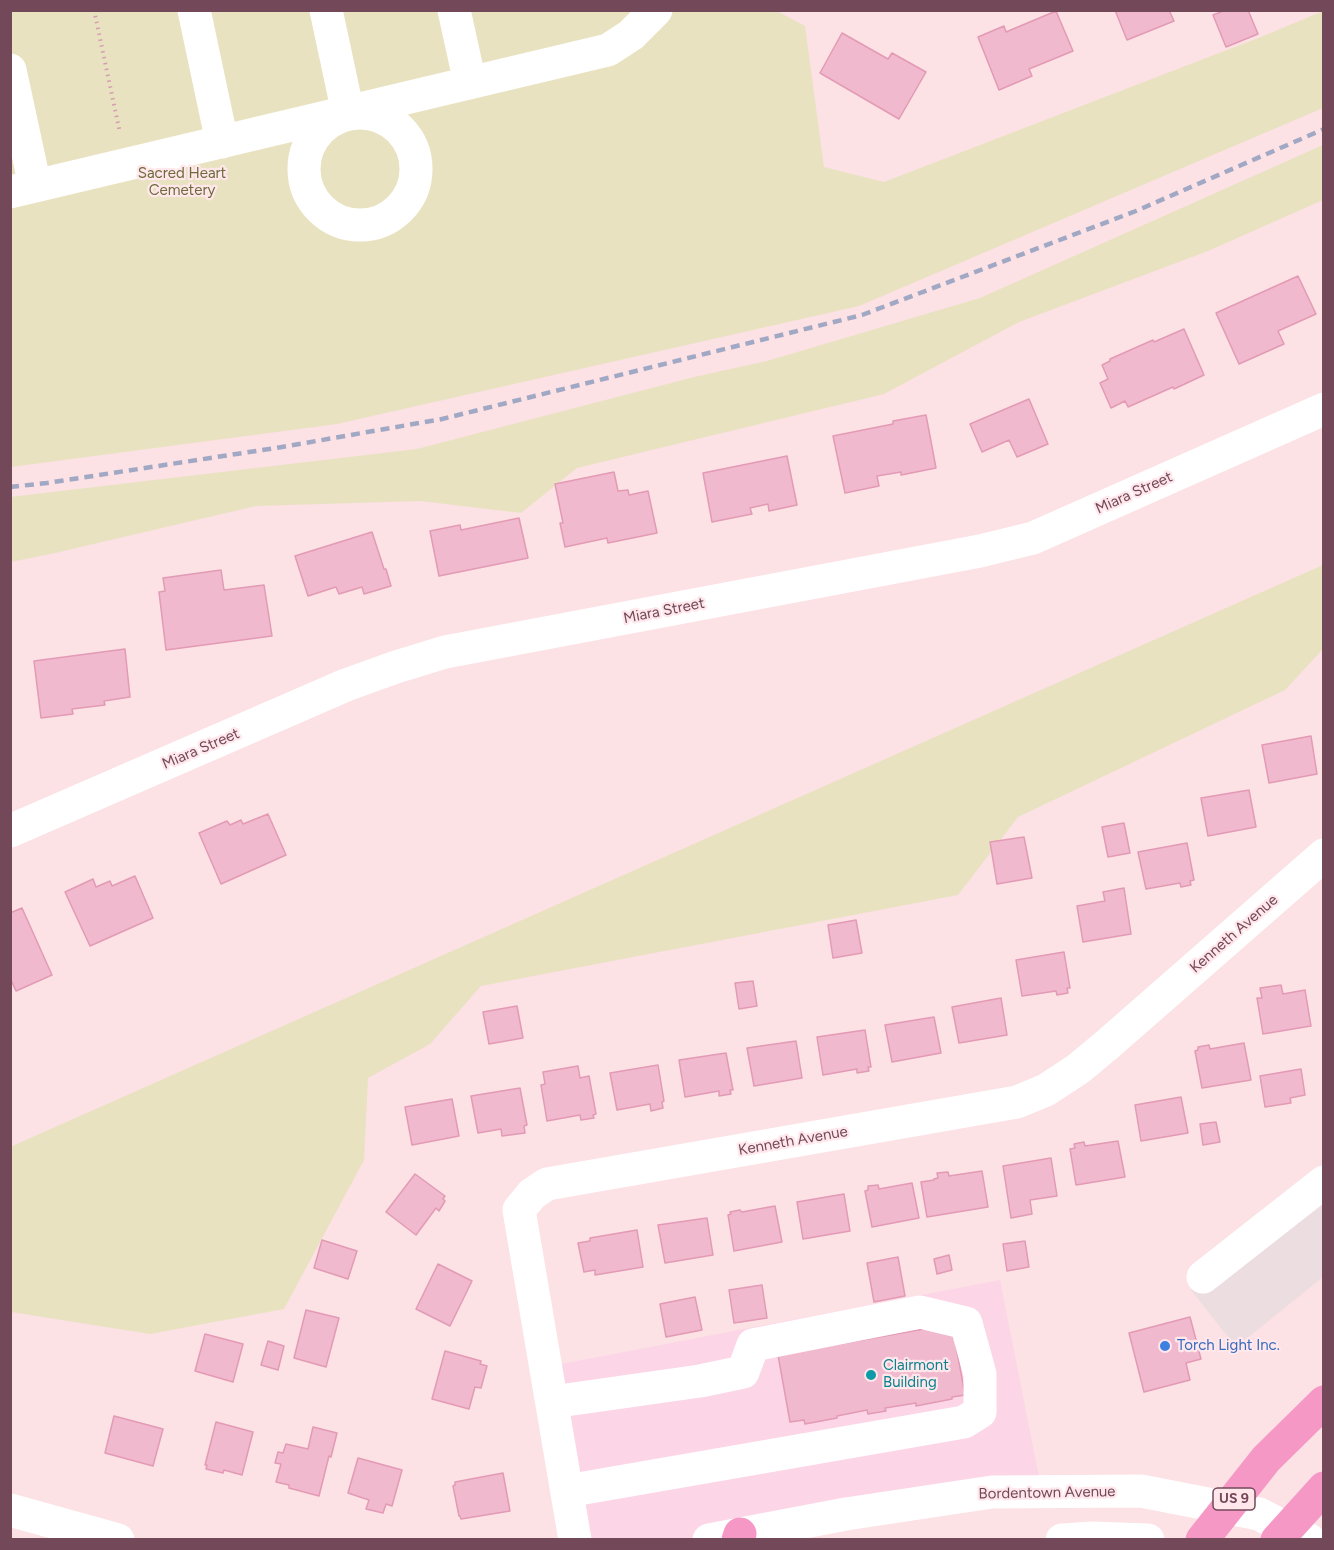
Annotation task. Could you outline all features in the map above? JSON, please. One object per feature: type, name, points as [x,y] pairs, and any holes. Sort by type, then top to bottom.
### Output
[{"type":"highway","name":"US 9","points":[[1202,1539],[1266,1459],[1323,1402]]},
{"type":"highway","points":[[1277,1539],[1323,1488]]},
{"type":"street","points":[[194,10],[222,142]]},
{"type":"street","points":[[326,10],[348,113]]},
{"type":"street","points":[[454,10],[470,83]]},
{"type":"street","points":[[10,69],[23,189],[608,50],[631,35],[656,10]]},
{"type":"street","name":"Miara Street","points":[[10,831],[346,686],[396,667],[445,652],[980,551],[1033,537],[1323,409]]},
{"type":"street","name":"Kenneth Avenue","points":[[575,1539],[519,1210],[532,1194],[547,1184],[1017,1102],[1046,1090],[1078,1069],[1108,1044],[1323,855]]},
{"type":"street","points":[[1203,1277],[1323,1182]]},
{"type":"street","points":[[552,1402],[700,1381],[743,1372],[753,1345],[920,1312],[966,1323],[980,1374],[980,1412],[964,1422],[567,1491]]},
{"type":"street","name":"Bordentown Avenue","points":[[729,1538],[846,1514],[992,1492],[1141,1491],[1259,1514],[1309,1539]]},
{"type":"street","points":[[10,1510],[118,1539]]},
{"type":"street","points":[[1062,1539],[1148,1539]]},
{"type":"path","points":[[94,10],[127,164]]},
{"type":"shaded area","points":[[1323,1183],[1323,1277],[1236,1347],[1191,1290]]},
{"type":"shaded area","points":[[1000,1280],[1042,1492],[709,1539],[575,1539],[546,1367]]},
{"type":"green space","name":"Sacred Heart Cemetery","points":[[10,11],[777,11],[805,26],[824,167],[884,182],[1323,11],[1323,108],[859,306],[337,424],[11,467]]},
{"type":"green space","points":[[1323,145],[1323,200],[1208,251],[1019,322],[884,394],[577,468],[521,513],[420,501],[256,506],[11,562],[10,497],[417,449],[694,377],[767,361],[980,298]]},
{"type":"green space","points":[[1323,565],[1323,649],[1285,690],[1018,817],[958,895],[481,986],[430,1044],[368,1078],[364,1160],[284,1309],[150,1334],[11,1312],[10,1147]]},
{"type":"building","points":[[1115,10],[1169,10],[1174,21],[1127,40]]},
{"type":"building","points":[[1226,10],[1248,10],[1258,34],[1226,47],[1213,15]]},
{"type":"building","points":[[1056,11],[1073,51],[1029,69],[1032,76],[999,90],[978,37],[1004,26],[1006,32]]},
{"type":"building","points":[[842,33],[888,59],[892,53],[926,72],[899,119],[820,73]]},
{"type":"building","points":[[1298,276],[1316,314],[1278,331],[1284,344],[1239,364],[1216,313]]},
{"type":"building","points":[[1184,329],[1204,375],[1128,407],[1125,401],[1111,408],[1100,383],[1108,379],[1102,365],[1110,359],[1153,340],[1154,342]]},
{"type":"building","points":[[1029,399],[1048,444],[1017,457],[1009,440],[982,452],[970,424]]},
{"type":"building","points":[[926,415],[936,468],[901,475],[901,472],[877,476],[879,486],[845,493],[833,436]]},
{"type":"building","points":[[787,456],[797,505],[769,511],[768,504],[750,508],[752,514],[712,522],[703,473]]},
{"type":"building","points":[[614,472],[618,491],[628,490],[629,495],[648,491],[657,533],[608,543],[607,538],[565,547],[555,484]]},
{"type":"building","points":[[519,518],[528,558],[439,576],[430,531],[460,525],[461,530]]},
{"type":"building","points":[[372,532],[391,586],[364,594],[362,587],[339,594],[336,587],[308,596],[295,556]]},
{"type":"building","points":[[221,570],[224,590],[264,585],[272,636],[166,650],[159,592],[165,591],[163,578]]},
{"type":"building","points":[[125,649],[130,697],[104,701],[105,705],[72,709],[73,714],[41,718],[34,661]]},
{"type":"building","points":[[1311,736],[1317,774],[1269,783],[1262,745]]},
{"type":"building","points":[[1249,790],[1256,827],[1208,836],[1201,798]]},
{"type":"building","points":[[268,814],[286,855],[221,884],[199,833],[227,821],[230,825],[241,820],[243,824]]},
{"type":"building","points":[[1124,823],[1130,853],[1108,857],[1102,827]]},
{"type":"building","points":[[1024,837],[1032,878],[997,884],[990,842]]},
{"type":"building","points":[[1187,843],[1194,880],[1190,881],[1191,885],[1181,887],[1180,883],[1146,889],[1138,852]]},
{"type":"building","points":[[135,876],[153,918],[90,946],[65,892],[93,879],[96,887],[110,881],[112,886]]},
{"type":"building","points":[[1124,888],[1131,934],[1083,942],[1077,906],[1105,901],[1103,892]]},
{"type":"building","points":[[22,908],[52,975],[16,991],[10,978],[10,913]]},
{"type":"building","points":[[856,920],[862,953],[833,958],[828,925]]},
{"type":"building","points":[[1064,952],[1070,988],[1067,988],[1068,993],[1057,995],[1056,991],[1022,996],[1016,960]]},
{"type":"building","points":[[753,981],[757,1006],[739,1009],[735,983]]},
{"type":"building","points":[[1281,985],[1283,994],[1305,990],[1311,1026],[1263,1034],[1257,998],[1262,998],[1260,988]]},
{"type":"building","points":[[1001,998],[1007,1035],[959,1043],[952,1007]]},
{"type":"building","points":[[517,1006],[523,1038],[489,1044],[483,1012]]},
{"type":"building","points":[[934,1017],[941,1053],[892,1062],[885,1025]]},
{"type":"building","points":[[865,1030],[871,1067],[868,1067],[869,1071],[857,1073],[857,1069],[823,1075],[817,1037]]},
{"type":"building","points":[[796,1041],[802,1078],[754,1086],[747,1048]]},
{"type":"building","points":[[1244,1043],[1251,1080],[1202,1088],[1195,1051],[1198,1047],[1209,1045],[1210,1049]]},
{"type":"building","points":[[726,1053],[733,1090],[730,1090],[731,1094],[719,1096],[719,1091],[685,1097],[679,1060]]},
{"type":"building","points":[[658,1065],[664,1101],[662,1102],[663,1108],[651,1111],[650,1104],[617,1110],[610,1073]]},
{"type":"building","points":[[578,1066],[580,1078],[589,1076],[596,1114],[593,1115],[594,1118],[581,1120],[580,1115],[547,1121],[541,1085],[545,1084],[543,1072]]},
{"type":"building","points":[[1301,1069],[1305,1095],[1290,1098],[1291,1103],[1265,1107],[1260,1076]]},
{"type":"building","points":[[520,1088],[527,1125],[524,1126],[525,1133],[502,1136],[501,1129],[478,1133],[471,1096]]},
{"type":"building","points":[[1181,1097],[1188,1133],[1141,1141],[1135,1105]]},
{"type":"building","points":[[452,1099],[459,1136],[412,1145],[405,1107]]},
{"type":"building","points":[[1216,1122],[1220,1142],[1203,1145],[1200,1124]]},
{"type":"building","points":[[1118,1141],[1125,1177],[1076,1185],[1070,1149],[1075,1148],[1074,1144],[1084,1142],[1085,1146]]},
{"type":"building","points":[[1051,1158],[1057,1196],[1030,1200],[1032,1214],[1011,1218],[1003,1166]]},
{"type":"building","points":[[982,1171],[988,1207],[927,1217],[921,1182],[938,1178],[937,1173],[948,1172],[949,1176]]},
{"type":"building","points":[[415,1174],[445,1196],[443,1199],[445,1201],[439,1211],[436,1208],[416,1235],[386,1212]]},
{"type":"building","points":[[912,1183],[919,1218],[872,1227],[865,1191],[868,1190],[868,1186],[878,1185],[879,1189]]},
{"type":"building","points":[[844,1194],[850,1231],[803,1239],[797,1202]]},
{"type":"building","points":[[775,1206],[782,1242],[734,1251],[728,1215],[731,1214],[730,1212]]},
{"type":"building","points":[[707,1218],[713,1255],[665,1263],[658,1225]]},
{"type":"building","points":[[637,1230],[643,1267],[595,1275],[595,1270],[584,1272],[578,1243],[590,1241],[590,1238]]},
{"type":"building","points":[[322,1240],[357,1251],[348,1279],[314,1268]]},
{"type":"building","points":[[1025,1241],[1029,1267],[1007,1271],[1003,1244]]},
{"type":"building","points":[[949,1255],[952,1270],[937,1274],[934,1259]]},
{"type":"building","points":[[898,1257],[905,1296],[874,1302],[867,1263]]},
{"type":"building","points":[[438,1264],[472,1281],[450,1326],[416,1309]]},
{"type":"building","points":[[762,1285],[767,1318],[734,1323],[729,1290]]},
{"type":"building","points":[[695,1297],[702,1330],[666,1337],[660,1304]]},
{"type":"building","points":[[306,1310],[339,1318],[326,1367],[294,1358]]},
{"type":"building","name":"Torch Light Inc.","points":[[1190,1317],[1201,1359],[1186,1363],[1190,1380],[1144,1392],[1129,1333]]},
{"type":"building","name":"Clairmont Building","points":[[952,1324],[965,1395],[916,1406],[916,1403],[885,1408],[886,1411],[868,1414],[867,1410],[805,1424],[804,1420],[790,1422],[778,1355]]},
{"type":"building","points":[[205,1334],[243,1344],[233,1382],[195,1371]]},
{"type":"building","points":[[268,1341],[284,1346],[278,1370],[261,1365]]},
{"type":"building","points":[[445,1351],[481,1361],[480,1364],[487,1366],[481,1388],[475,1387],[469,1409],[432,1399]]},
{"type":"building","points":[[114,1416],[163,1429],[153,1466],[105,1453]]},
{"type":"building","points":[[216,1422],[253,1432],[242,1475],[224,1470],[223,1473],[206,1469],[207,1465],[205,1465]]},
{"type":"building","points":[[313,1427],[337,1433],[319,1496],[276,1482],[281,1464],[275,1463],[278,1452],[283,1453],[286,1444],[308,1449]]},
{"type":"building","points":[[358,1458],[402,1470],[392,1506],[386,1504],[383,1513],[366,1509],[369,1500],[348,1493]]},
{"type":"building","points":[[503,1473],[510,1511],[461,1519],[453,1486],[455,1482]]},
{"type":"railway","points":[[10,487],[282,447],[442,419],[862,315],[1136,211],[1324,129]]},
{"type":"place","name":"Torch Light Inc.","points":[[1165,1346]]},
{"type":"place","name":"Clairmont Building","points":[[871,1375]]}]
